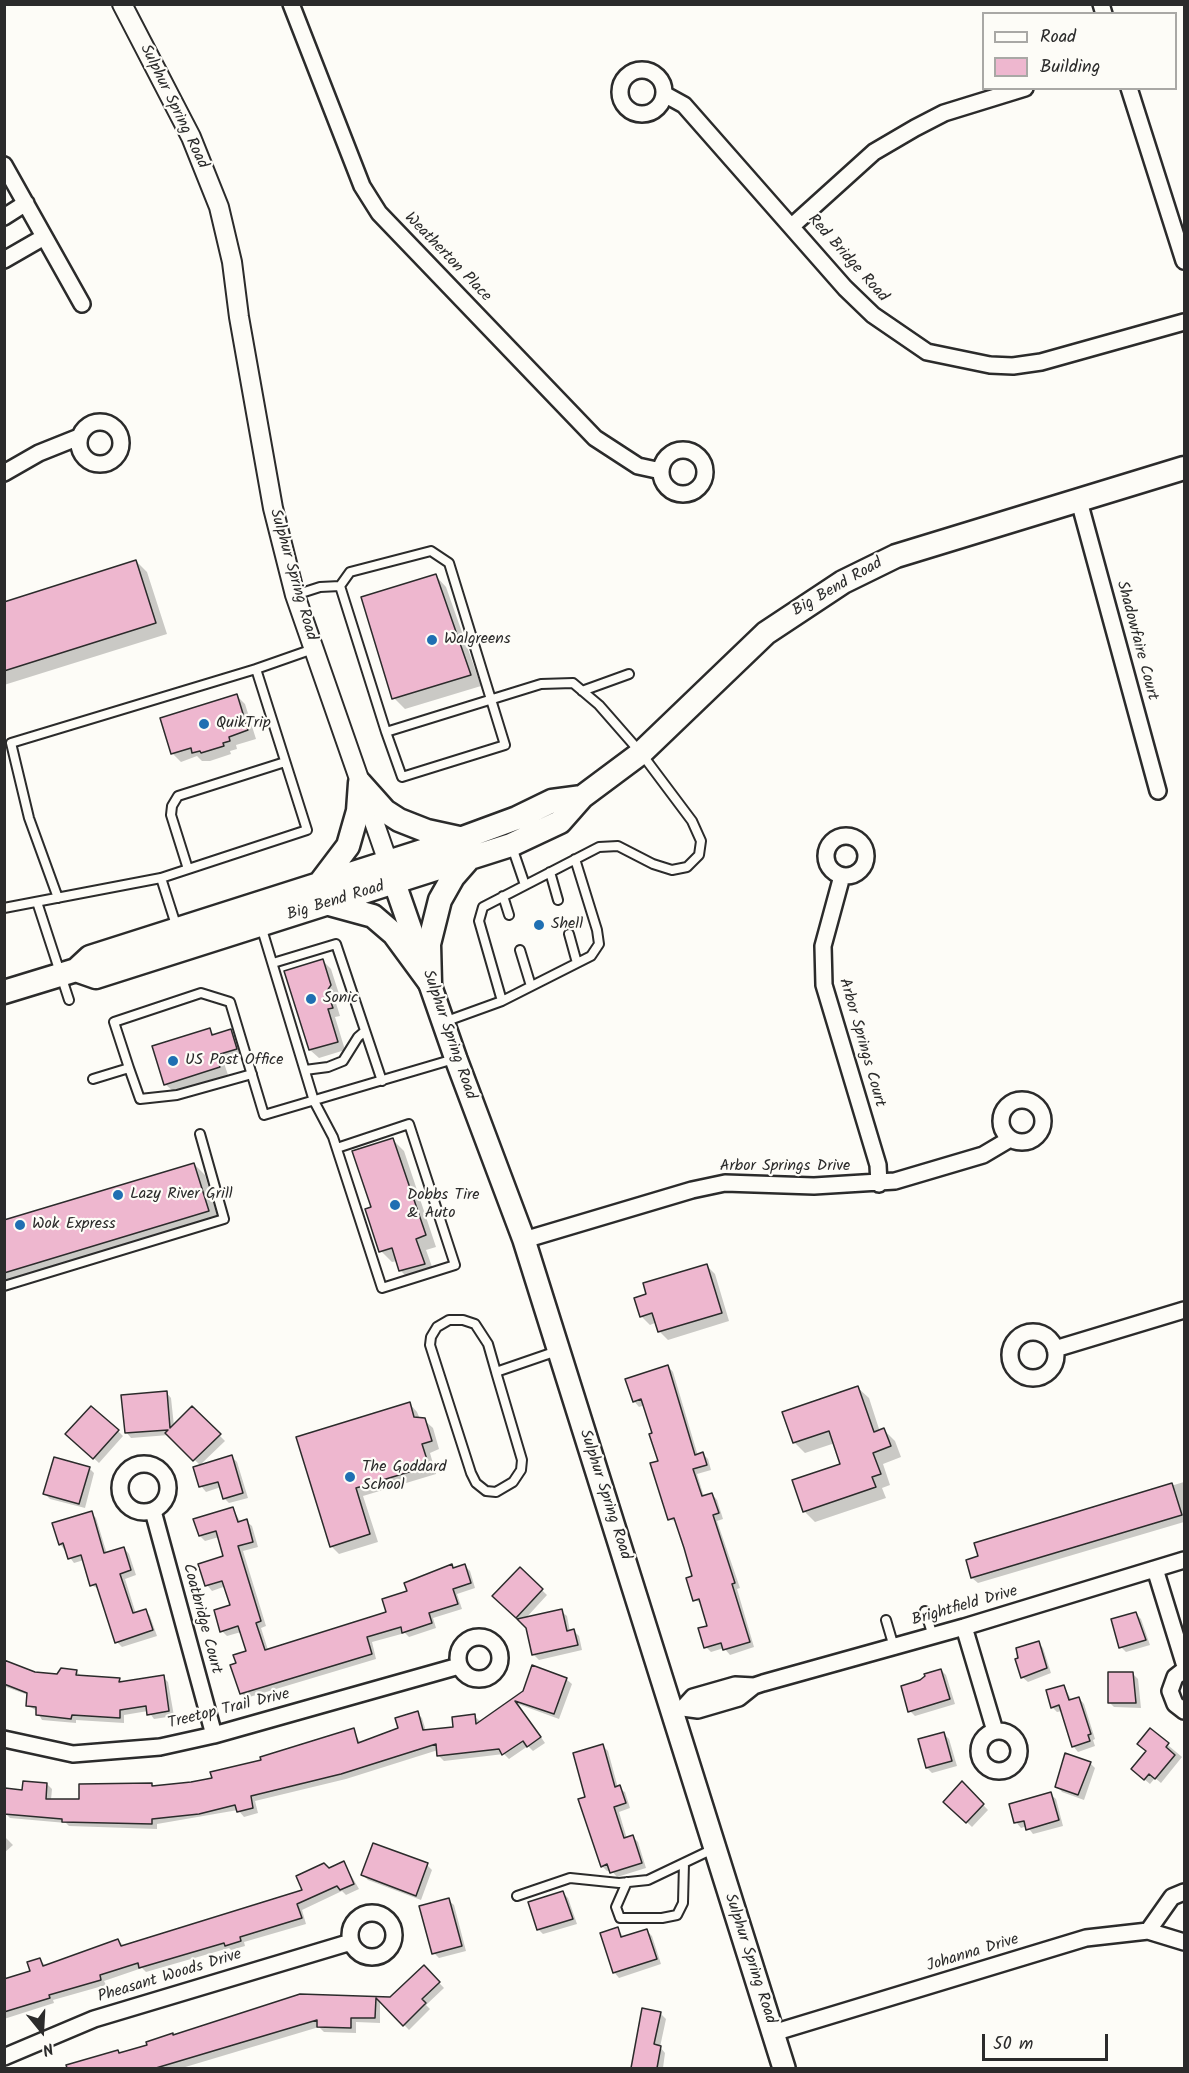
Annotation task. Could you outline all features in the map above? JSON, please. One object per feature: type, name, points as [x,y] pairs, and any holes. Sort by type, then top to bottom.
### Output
[{"type":"main road","name":"Big Bend Road","points":[[4,992],[69,972],[90,957],[178,928],[324,894],[395,884],[512,845],[560,822],[582,797],[640,753],[766,633],[843,582],[896,556],[1185,468]]},
{"type":"main road","points":[[360,783],[385,810],[399,820],[427,831],[460,839]]},
{"type":"main road","points":[[360,783],[358,812],[348,846],[324,894],[373,916],[393,933],[430,983]]},
{"type":"main road","name":"Big Bend Road","points":[[69,972],[96,977],[261,925],[388,862],[517,818],[552,801],[582,797]]},
{"type":"main road","points":[[430,983],[429,944],[440,900],[453,877],[467,861]]},
{"type":"main road","name":"Sulphur Spring Road","points":[[388,862],[456,1059],[524,1240],[558,1350],[678,1709],[714,1848],[784,2068]]},
{"type":"street","name":"Sulphur Spring Road","points":[[122,4],[191,136],[219,207],[232,262],[239,317],[273,508],[313,649],[388,862]]},
{"type":"street","name":"Weatherton Place","points":[[291,4],[362,186],[378,213],[595,438],[638,466],[661,471]]},
{"type":"street","points":[[792,226],[874,152],[944,113],[1019,90]]},
{"type":"street","points":[[1130,90],[1185,261]]},
{"type":"street","name":"Red Bridge Road","points":[[664,94],[684,105],[845,288],[873,315],[927,352],[990,365],[1041,362],[1185,322]]},
{"type":"street","points":[[4,165],[82,304]]},
{"type":"street","points":[[4,217],[26,203]]},
{"type":"street","points":[[4,260],[44,237]]},
{"type":"street","points":[[4,473],[39,453],[79,437]]},
{"type":"street","name":"Shadowfaire Court","points":[[1078,501],[1158,790]]},
{"type":"street","name":"Arbor Springs Court","points":[[842,876],[823,946],[824,985],[878,1165],[879,1184]]},
{"type":"street","name":"Arbor Springs Drive","points":[[524,1240],[692,1190],[725,1183],[814,1186],[879,1184],[983,1155],[1010,1139]]},
{"type":"street","points":[[1055,1349],[1185,1310]]},
{"type":"street","name":"Coatbridge Court","points":[[153,1511],[213,1735]]},
{"type":"street","name":"Brightfield Drive","points":[[678,1709],[693,1697],[735,1684],[754,1686],[964,1627],[1185,1560]]},
{"type":"street","points":[[1155,1569],[1185,1663]]},
{"type":"street","points":[[964,1627],[995,1731]]},
{"type":"street","name":"Treetop Trail Drive","points":[[4,1739],[73,1754],[160,1747],[213,1735],[459,1666]]},
{"type":"street","points":[[1185,1670],[1175,1677],[1170,1691],[1175,1704],[1185,1711]]},
{"type":"street","points":[[1148,1931],[1167,1902],[1185,1892]]},
{"type":"street","name":"Johanna Drive","points":[[773,2034],[1086,1938],[1148,1931],[1185,1942]]},
{"type":"street","name":"Pheasant Woods Drive","points":[[4,2057],[94,2019],[351,1942]]},
{"type":"lane","points":[[431,551],[449,562],[505,745],[402,777],[340,586],[350,572],[431,551]]},
{"type":"lane","points":[[296,595],[320,587],[340,586]]},
{"type":"lane","points":[[58,898],[29,818],[11,743],[256,669],[313,649]]},
{"type":"lane","points":[[4,908],[161,878],[307,830],[256,669]]},
{"type":"lane","points":[[582,691],[629,674]]},
{"type":"lane","points":[[386,732],[541,684],[573,683],[599,705],[640,753],[692,821],[701,841],[699,855],[687,867],[672,870],[653,864],[618,846],[598,848],[483,907],[479,921],[502,1001]]},
{"type":"lane","points":[[188,869],[171,815],[172,806],[178,796],[285,762]]},
{"type":"lane","points":[[512,845],[525,885]]},
{"type":"lane","points":[[444,1022],[502,1001],[591,956],[600,944],[575,859]]},
{"type":"lane","points":[[550,872],[558,900]]},
{"type":"lane","points":[[161,878],[178,928]]},
{"type":"lane","points":[[503,896],[509,915]]},
{"type":"lane","points":[[37,902],[69,972],[69,1000]]},
{"type":"lane","points":[[261,925],[314,1101],[337,1148],[382,1288],[455,1265],[409,1124],[337,1148]]},
{"type":"lane","points":[[569,934],[577,963]]},
{"type":"lane","points":[[273,963],[336,944],[382,1081]]},
{"type":"lane","points":[[520,950],[531,986]]},
{"type":"lane","points":[[252,1074],[177,1095],[140,1099],[114,1022],[201,993],[230,1002],[252,1074],[264,1115],[456,1059]]},
{"type":"lane","points":[[305,1070],[328,1067],[343,1061],[358,1037],[365,1031]]},
{"type":"lane","points":[[93,1079],[129,1068]]},
{"type":"lane","points":[[4,1286],[224,1219],[200,1134]]},
{"type":"lane","points":[[448,1320],[463,1320],[475,1324],[488,1344],[496,1372],[522,1460],[521,1470],[513,1482],[496,1491],[486,1491],[476,1483],[471,1473],[430,1345],[437,1327],[448,1320]]},
{"type":"lane","points":[[496,1372],[558,1350]]},
{"type":"lane","points":[[925,1611],[933,1636]]},
{"type":"lane","points":[[886,1620],[894,1647]]},
{"type":"lane","points":[[517,1896],[570,1878],[627,1882],[648,1880],[714,1848]]},
{"type":"lane","points":[[627,1882],[616,1907],[620,1918],[662,1918],[677,1915],[683,1903],[684,1863]]},
{"type":"building","points":[[136,560],[156,623],[4,671],[4,602]]},
{"type":"building","name":"Walgreens","points":[[436,574],[471,675],[392,699],[361,597]]},
{"type":"building","name":"QuikTrip","points":[[237,694],[248,730],[229,737],[230,741],[223,743],[224,746],[201,753],[200,751],[192,753],[191,748],[171,754],[160,718]]},
{"type":"building","name":"Sonic","points":[[323,959],[331,985],[327,991],[333,1008],[328,1009],[338,1042],[309,1050],[284,971]]},
{"type":"building","points":[[210,1028],[212,1035],[231,1029],[237,1049],[217,1055],[220,1067],[164,1085],[152,1046]]},
{"type":"building","points":[[393,1138],[426,1235],[416,1239],[425,1264],[399,1271],[392,1248],[379,1252],[365,1209],[371,1207],[352,1151]]},
{"type":"building","points":[[194,1163],[209,1211],[4,1273],[4,1220]]},
{"type":"building","points":[[707,1264],[722,1313],[658,1332],[652,1313],[640,1317],[634,1298],[646,1294],[643,1283]]},
{"type":"building","points":[[668,1365],[695,1455],[703,1452],[707,1465],[693,1469],[702,1496],[712,1493],[719,1513],[713,1515],[735,1583],[732,1584],[750,1642],[723,1650],[721,1643],[704,1648],[698,1628],[707,1626],[699,1599],[693,1601],[686,1578],[692,1576],[684,1548],[674,1518],[668,1520],[650,1463],[658,1461],[649,1434],[652,1433],[641,1399],[633,1402],[625,1379]]},
{"type":"building","points":[[858,1386],[874,1432],[884,1428],[891,1446],[873,1453],[881,1474],[872,1477],[876,1487],[803,1512],[792,1480],[840,1464],[829,1431],[793,1443],[782,1412]]},
{"type":"building","points":[[167,1391],[170,1428],[192,1406],[221,1434],[193,1461],[165,1433],[168,1430],[125,1433],[121,1395]]},
{"type":"building","name":"The Goddard School","points":[[410,1402],[414,1417],[425,1418],[432,1441],[422,1444],[429,1466],[356,1488],[370,1534],[330,1547],[296,1437]]},
{"type":"building","points":[[91,1406],[119,1430],[93,1459],[65,1434]]},
{"type":"building","points":[[232,1455],[243,1493],[223,1499],[218,1482],[199,1487],[193,1467]]},
{"type":"building","points":[[54,1457],[90,1467],[79,1504],[43,1494]]},
{"type":"building","points":[[1172,1483],[1182,1515],[971,1578],[966,1560],[978,1556],[974,1543]]},
{"type":"building","points":[[233,1507],[238,1522],[247,1519],[253,1542],[238,1546],[261,1621],[256,1623],[265,1650],[386,1612],[382,1599],[407,1591],[404,1583],[452,1564],[453,1568],[465,1564],[471,1583],[453,1589],[458,1604],[429,1613],[432,1623],[402,1633],[401,1627],[367,1637],[372,1654],[240,1694],[230,1665],[236,1663],[233,1655],[246,1651],[238,1626],[220,1632],[214,1610],[230,1605],[222,1581],[205,1586],[198,1564],[223,1556],[216,1531],[199,1536],[193,1519]]},
{"type":"building","points":[[92,1511],[104,1553],[124,1547],[131,1570],[120,1574],[133,1613],[146,1609],[153,1630],[115,1643],[96,1584],[90,1586],[81,1555],[68,1559],[63,1543],[59,1545],[52,1523]]},
{"type":"building","points":[[520,1567],[543,1589],[516,1618],[492,1596]]},
{"type":"building","points":[[562,1609],[567,1631],[574,1629],[578,1645],[532,1655],[526,1628],[517,1619]]},
{"type":"building","points":[[1136,1612],[1146,1640],[1119,1648],[1111,1619]]},
{"type":"building","points":[[1039,1641],[1047,1668],[1021,1678],[1015,1659],[1018,1658],[1016,1648]]},
{"type":"building","points":[[4,1660],[35,1672],[57,1674],[61,1668],[77,1670],[76,1675],[120,1678],[119,1682],[164,1675],[169,1711],[147,1715],[146,1706],[120,1710],[120,1718],[72,1715],[71,1719],[36,1715],[36,1707],[26,1706],[27,1693],[4,1684]]},
{"type":"building","points":[[532,1665],[567,1678],[554,1714],[515,1701],[541,1737],[527,1747],[523,1741],[502,1755],[499,1749],[437,1756],[436,1744],[341,1774],[251,1796],[253,1808],[237,1812],[235,1805],[199,1814],[152,1819],[152,1824],[62,1822],[62,1819],[4,1814],[5,1788],[22,1790],[23,1781],[47,1783],[46,1799],[79,1799],[79,1784],[152,1783],[152,1786],[212,1778],[210,1772],[261,1760],[260,1757],[354,1728],[358,1743],[398,1728],[395,1718],[418,1711],[423,1730],[453,1727],[452,1717],[475,1714],[476,1724],[523,1691]]},
{"type":"building","points":[[941,1669],[950,1699],[908,1712],[901,1686],[920,1680],[925,1676],[924,1674]]},
{"type":"building","points":[[1108,1672],[1133,1672],[1136,1703],[1108,1703]]},
{"type":"building","points":[[1064,1685],[1069,1700],[1079,1697],[1091,1734],[1088,1735],[1090,1741],[1072,1747],[1059,1705],[1051,1708],[1046,1690]]},
{"type":"building","points":[[1150,1728],[1169,1743],[1166,1747],[1175,1755],[1155,1779],[1149,1774],[1144,1780],[1131,1769],[1146,1751],[1137,1744]]},
{"type":"building","points":[[944,1732],[952,1761],[926,1768],[918,1739]]},
{"type":"building","points":[[603,1744],[615,1787],[620,1785],[626,1803],[614,1807],[624,1838],[633,1835],[642,1863],[610,1873],[607,1864],[601,1867],[578,1799],[585,1797],[573,1753]]},
{"type":"building","points":[[1065,1753],[1091,1762],[1078,1795],[1055,1787]]},
{"type":"building","points":[[962,1781],[984,1804],[966,1823],[943,1802]]},
{"type":"building","points":[[1051,1792],[1059,1820],[1026,1830],[1024,1821],[1014,1823],[1009,1804]]},
{"type":"building","points":[[373,1843],[428,1863],[416,1896],[361,1875]]},
{"type":"building","points":[[344,1861],[354,1884],[340,1890],[337,1886],[297,1904],[302,1918],[240,1937],[241,1941],[225,1946],[224,1943],[139,1968],[138,1963],[100,1975],[101,1980],[49,1995],[50,1998],[4,2012],[4,1979],[30,1971],[27,1962],[40,1958],[43,1966],[118,1939],[121,1946],[302,1890],[296,1876],[324,1863],[329,1868]]},
{"type":"building","points":[[563,1891],[573,1919],[537,1930],[528,1902]]},
{"type":"building","points":[[449,1898],[462,1946],[432,1954],[419,1906]]},
{"type":"building","points":[[618,1927],[621,1937],[647,1929],[657,1959],[613,1973],[600,1933]]},
{"type":"building","points":[[424,1965],[440,1982],[422,1999],[426,2003],[403,2026],[376,1998],[375,2018],[351,2018],[351,2028],[317,2027],[317,2020],[156,2068],[67,2068],[66,2065],[118,2050],[119,2053],[147,2045],[146,2042],[173,2033],[173,2035],[300,1994],[390,1997]]},
{"type":"building","points":[[642,2008],[661,2012],[654,2044],[661,2046],[657,2068],[631,2068]]},
{"type":"place","name":"Walgreens","points":[[432,640]]},
{"type":"place","name":"QuikTrip","points":[[204,724]]},
{"type":"place","name":"Shell","points":[[539,925]]},
{"type":"place","name":"Sonic","points":[[311,999]]},
{"type":"place","name":"US Post Office","points":[[173,1061]]},
{"type":"place","name":"Lazy River Grill","points":[[118,1195]]},
{"type":"place","name":"Dobbs Tire & Auto","points":[[395,1205]]},
{"type":"place","name":"Wok Express","points":[[20,1225]]},
{"type":"place","name":"The Goddard School","points":[[350,1477]]}]
